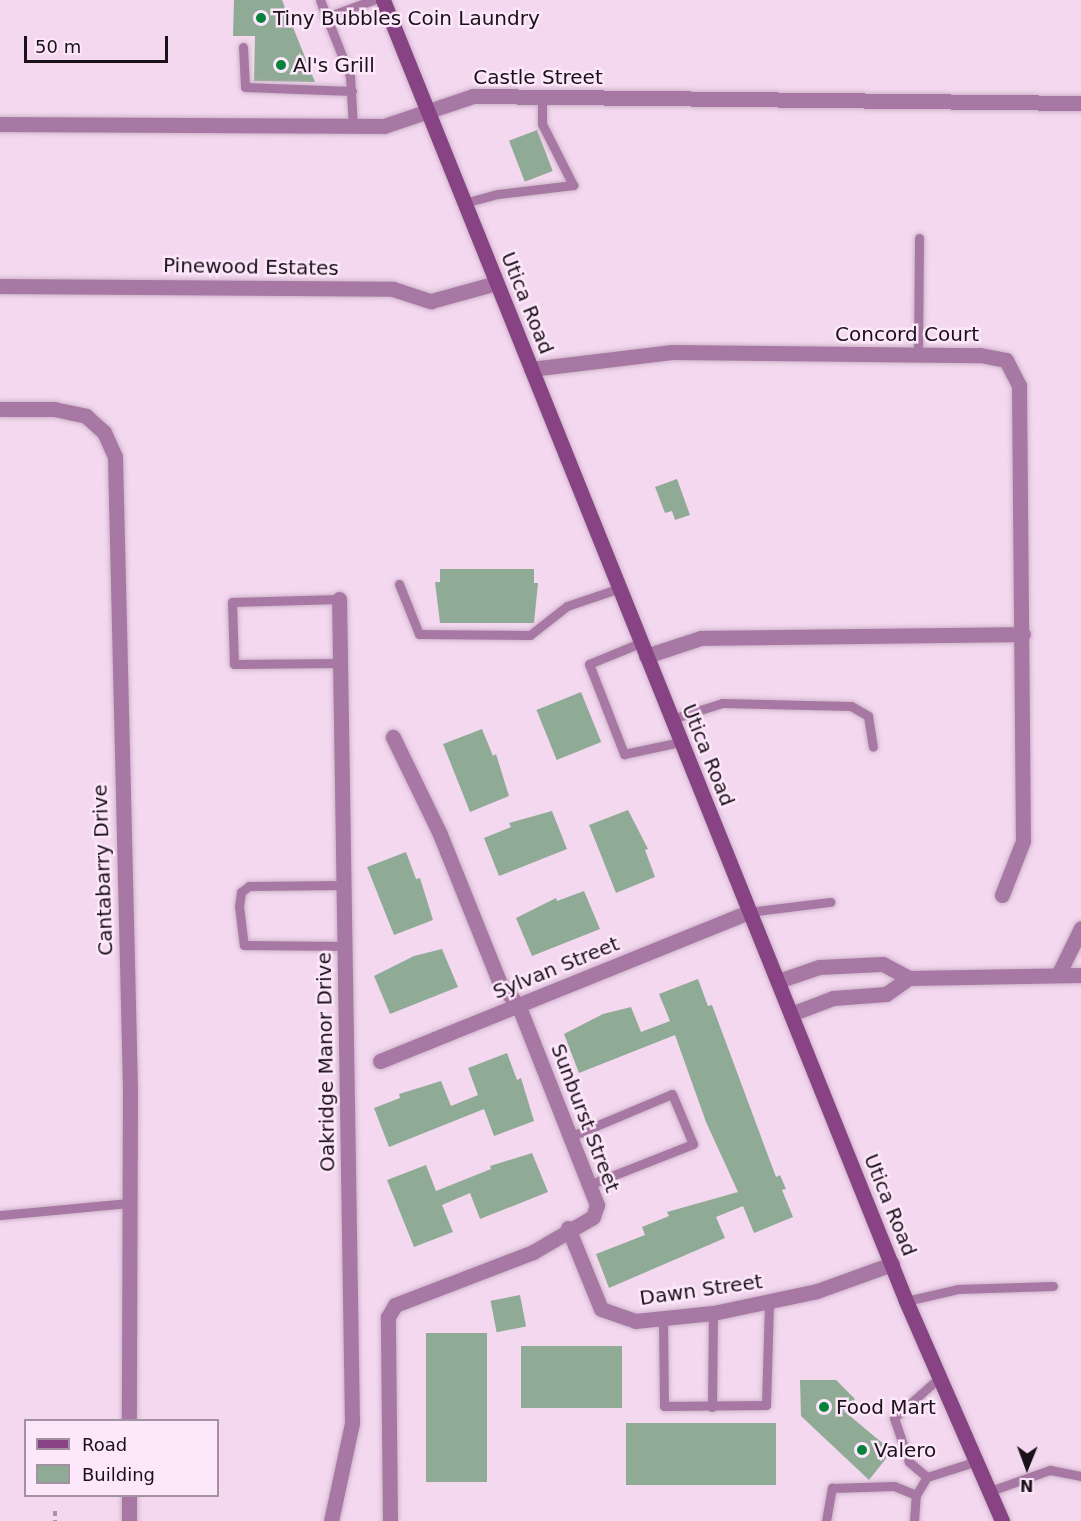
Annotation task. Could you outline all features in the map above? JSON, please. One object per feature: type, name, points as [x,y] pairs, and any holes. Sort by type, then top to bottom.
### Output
[{"type":"main road","name":"Utica Road","points":[[383,0],[906,1301],[942,1375],[1002,1521]]},
{"type":"street","name":"Castle Street","points":[[0,124],[384,126],[473,96],[1081,103]]},
{"type":"street","name":"Pinewood Estates","points":[[0,286],[393,290],[431,301],[496,283]]},
{"type":"street","name":"Concord Court","points":[[531,369],[620,362],[672,352],[995,356],[1015,374],[1019,385],[1023,634],[1023,841],[1002,895]]},
{"type":"street","name":"Cantabarry Drive","points":[[0,409],[70,410],[86,416],[104,432],[114,457],[129,1203],[129,1419]]},
{"type":"street","name":"Oakridge Manor Drive","points":[[331,1521],[352,1423],[339,599]]},
{"type":"street","points":[[643,650],[701,638],[1023,634]]},
{"type":"street","name":"Sunburst Street","points":[[390,1521],[392,1311],[395,1305],[533,1252],[568,1228],[597,1212],[572,1136],[519,1007],[499,981],[440,834],[393,737]]},
{"type":"street","name":"Sylvan Street","points":[[380,1061],[519,1007],[748,912]]},
{"type":"street","points":[[1059,973],[1081,928]]},
{"type":"street","points":[[778,981],[819,967],[883,964],[909,978],[1059,973],[1081,975]]},
{"type":"street","points":[[791,1014],[833,998],[886,994],[909,978]]},
{"type":"street","name":"Dawn Street","points":[[568,1228],[601,1309],[635,1321],[663,1321],[713,1313],[817,1291],[892,1264]]},
{"type":"street","points":[[129,1497],[129,1521]]},
{"type":"lane","points":[[320,0],[352,91],[353,126]]},
{"type":"lane","points":[[327,17],[373,0]]},
{"type":"lane","points":[[243,47],[245,87],[352,91]]},
{"type":"lane","points":[[464,203],[498,194],[573,185],[542,124],[542,96]]},
{"type":"lane","points":[[918,355],[919,238]]},
{"type":"lane","points":[[399,584],[418,634],[530,635],[567,606],[620,588]]},
{"type":"lane","points":[[339,599],[231,602],[234,664],[340,663]]},
{"type":"lane","points":[[643,650],[589,664],[624,754],[680,742]]},
{"type":"lane","points":[[672,719],[722,703],[852,706],[868,716],[873,747]]},
{"type":"lane","points":[[344,885],[249,886],[241,892],[239,906],[244,945],[345,946]]},
{"type":"lane","points":[[748,912],[830,902]]},
{"type":"lane","points":[[572,1136],[672,1094],[693,1144],[589,1185]]},
{"type":"lane","points":[[0,1215],[129,1203]]},
{"type":"lane","points":[[906,1301],[958,1289],[1053,1286]]},
{"type":"lane","points":[[663,1321],[664,1406],[766,1405],[769,1301]]},
{"type":"lane","points":[[712,1407],[713,1313]]},
{"type":"lane","points":[[927,1477],[909,1462],[894,1418],[942,1375]]},
{"type":"lane","points":[[914,1521],[916,1495],[927,1477],[977,1461]]},
{"type":"lane","points":[[990,1491],[1050,1470],[1081,1476]]},
{"type":"lane","points":[[826,1521],[832,1488],[894,1486],[916,1495]]},
{"type":"path","points":[[55,1511],[55,1521]]},
{"type":"building","points":[[234,0],[282,0],[315,82],[254,81],[255,36],[233,36]]},
{"type":"building","points":[[537,130],[553,171],[525,182],[509,141]]},
{"type":"building","points":[[677,479],[690,515],[675,520],[672,511],[665,513],[655,487]]},
{"type":"building","points":[[440,569],[534,569],[534,583],[538,583],[534,623],[440,623],[435,582],[440,582]]},
{"type":"building","points":[[581,692],[601,742],[557,760],[536,710]]},
{"type":"building","points":[[482,729],[493,756],[496,754],[509,796],[470,812],[443,744]]},
{"type":"building","points":[[628,810],[648,849],[645,850],[655,877],[616,893],[589,825]]},
{"type":"building","points":[[552,811],[567,849],[499,876],[484,838],[511,827],[509,823]]},
{"type":"building","points":[[406,852],[416,879],[420,878],[433,920],[394,935],[367,867]]},
{"type":"building","points":[[584,891],[600,929],[532,956],[516,918],[556,898],[557,901]]},
{"type":"building","points":[[442,949],[458,987],[390,1014],[374,976],[414,956]]},
{"type":"building","points":[[698,979],[708,1006],[712,1005],[776,1177],[780,1175],[786,1189],[782,1190],[793,1217],[754,1233],[743,1206],[716,1217],[725,1238],[609,1288],[596,1254],[645,1235],[642,1227],[669,1216],[667,1212],[738,1192],[706,1122],[675,1035],[579,1073],[564,1034],[603,1014],[631,1007],[641,1032],[670,1021],[659,994]]},
{"type":"building","points":[[507,1053],[517,1080],[521,1078],[534,1121],[494,1136],[484,1109],[389,1147],[374,1108],[400,1098],[399,1094],[441,1081],[451,1106],[478,1095],[468,1068]]},
{"type":"building","points":[[532,1153],[548,1192],[480,1219],[470,1193],[442,1205],[453,1232],[414,1247],[387,1180],[426,1165],[436,1191],[491,1169],[490,1166]]},
{"type":"building","points":[[520,1295],[526,1326],[497,1332],[491,1301]]},
{"type":"building","points":[[426,1333],[487,1333],[487,1482],[426,1482]]},
{"type":"building","points":[[521,1346],[622,1346],[622,1408],[521,1408]]},
{"type":"building","points":[[800,1380],[836,1380],[855,1399],[844,1411],[892,1451],[869,1480],[801,1416]]},
{"type":"building","points":[[626,1423],[776,1423],[776,1485],[626,1485]]},
{"type":"place","name":"Tiny Bubbles Coin Laundry","points":[[261,18]]},
{"type":"place","name":"Al's Grill","points":[[281,65]]},
{"type":"place","name":"Food Mart","points":[[824,1407]]},
{"type":"place","name":"Valero","points":[[862,1450]]}]
